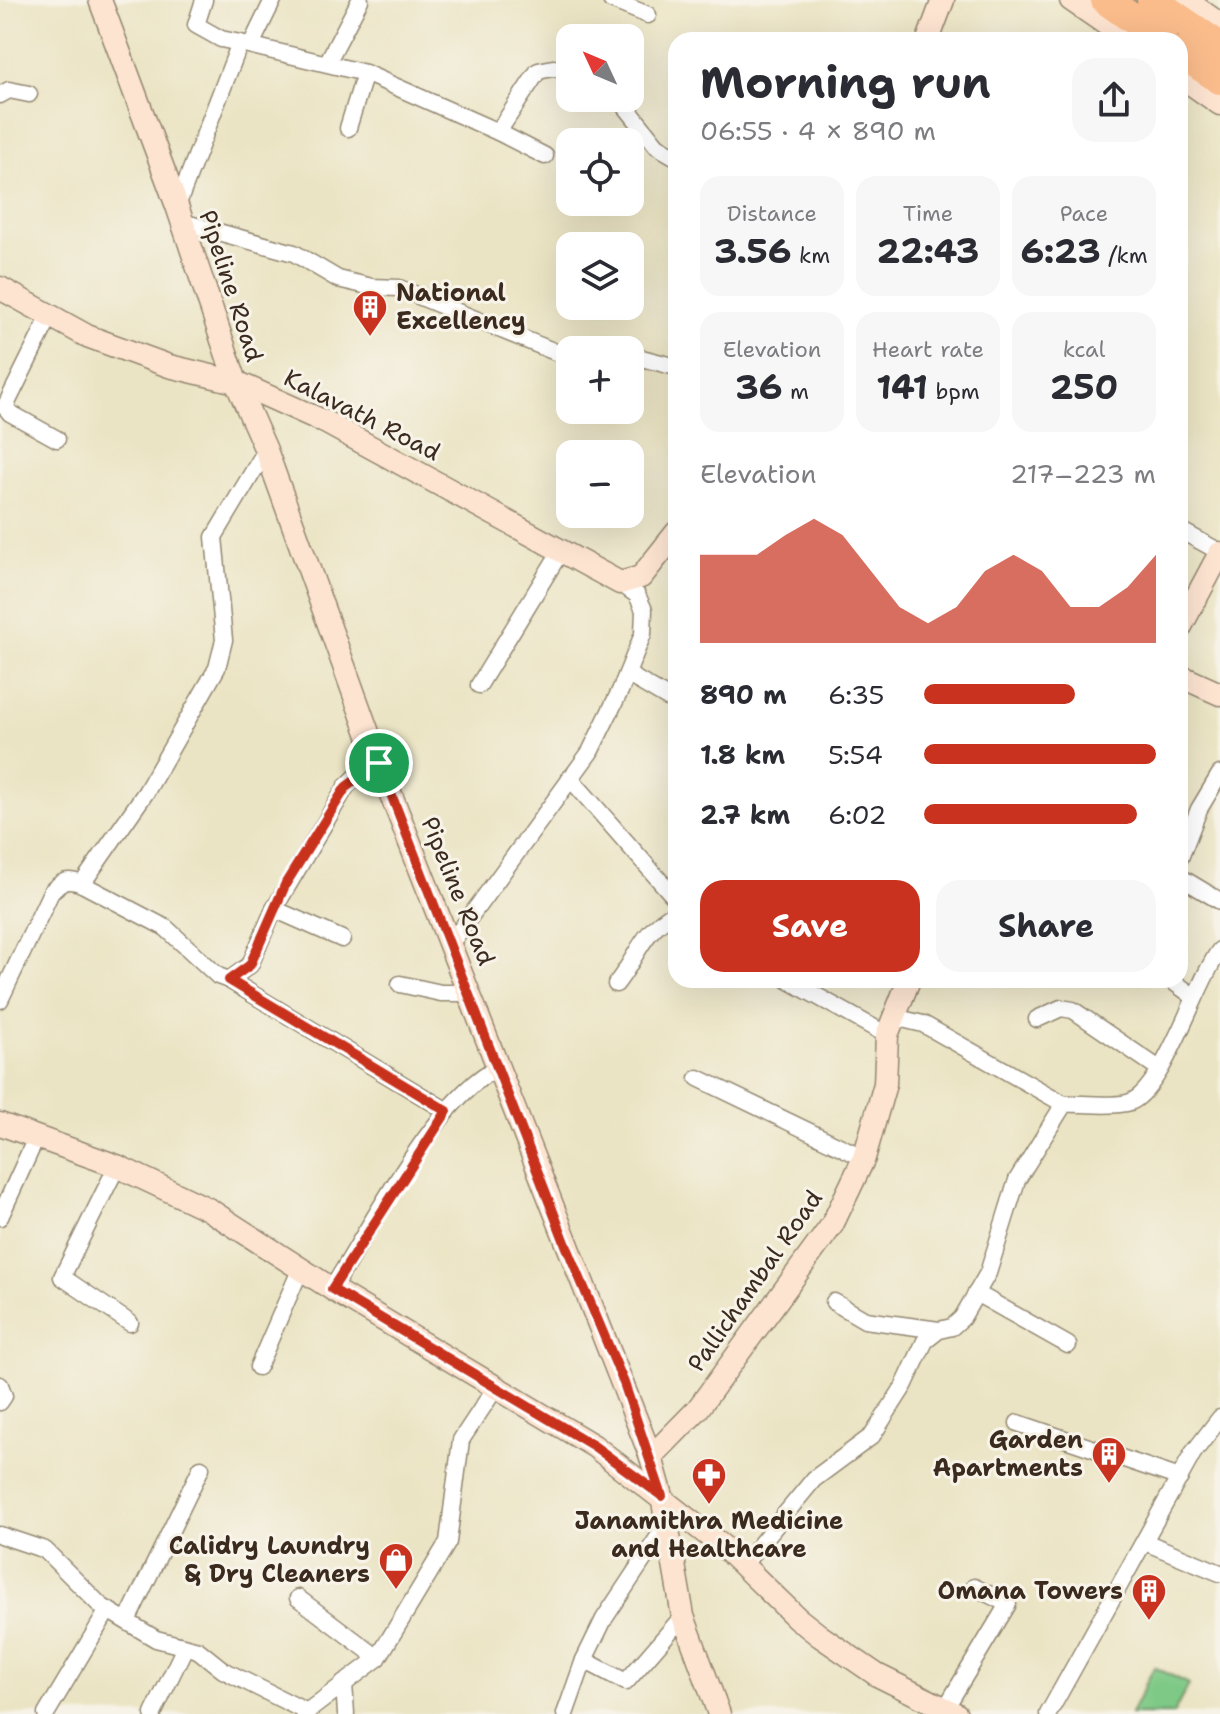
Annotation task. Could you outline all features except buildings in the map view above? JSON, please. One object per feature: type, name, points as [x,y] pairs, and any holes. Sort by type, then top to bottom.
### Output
[{"type":"highway","points":[[1106,0],[1152,32]]},
{"type":"highway","points":[[1152,0],[1220,47]]},
{"type":"highway","points":[[1188,57],[1220,79]]},
{"type":"street","name":"Pipeline Road","points":[[100,0],[180,214],[236,382],[266,450],[379,763],[651,1457],[662,1496],[683,1616],[719,1714]]},
{"type":"street","points":[[204,0],[196,25],[221,39],[327,63],[395,83],[545,156]]},
{"type":"street","points":[[273,0],[246,44],[180,214],[294,253],[338,279],[372,287],[399,288],[556,352]]},
{"type":"street","points":[[327,63],[360,0]]},
{"type":"street","points":[[611,0],[648,15]]},
{"type":"street","points":[[931,32],[943,0]]},
{"type":"street","points":[[1071,0],[1117,32]]},
{"type":"street","points":[[1185,0],[1220,24]]},
{"type":"street","points":[[498,132],[538,71],[556,69]]},
{"type":"street","points":[[348,128],[365,73]]},
{"type":"street","points":[[1188,82],[1220,104]]},
{"type":"street","points":[[0,95],[9,90],[29,94]]},
{"type":"street","points":[[630,112],[657,146],[668,152]]},
{"type":"street","name":"Kalavath Road","points":[[0,288],[87,336],[169,366],[236,382],[325,422],[620,583]]},
{"type":"street","points":[[50,316],[3,411],[57,439]]},
{"type":"street","points":[[644,359],[668,365]]},
{"type":"street","points":[[82,884],[146,792],[217,668],[224,640],[214,537],[266,450]]},
{"type":"street","points":[[1188,534],[1220,552],[1188,613]]},
{"type":"street","points":[[620,583],[641,577],[668,543]]},
{"type":"street","points":[[479,685],[562,549]]},
{"type":"street","points":[[451,943],[590,752],[627,674],[643,634],[644,610],[637,595],[620,583]]},
{"type":"street","points":[[627,674],[668,698]]},
{"type":"street","points":[[1188,680],[1220,694]]},
{"type":"street","points":[[229,980],[250,965],[274,909],[346,787],[379,763]]},
{"type":"street","points":[[1188,837],[1199,809],[1220,774]]},
{"type":"street","points":[[570,778],[668,890]]},
{"type":"street","points":[[0,1000],[51,892],[62,881],[72,879],[166,928],[218,976],[447,1111]]},
{"type":"street","points":[[1188,882],[1220,901]]},
{"type":"street","points":[[274,909],[342,939]]},
{"type":"street","points":[[616,984],[640,941],[668,916]]},
{"type":"street","points":[[806,988],[890,1026],[923,1024],[1064,1104],[1129,1103],[1151,1083],[1177,1042],[1193,996],[1214,970],[1220,950]]},
{"type":"street","points":[[400,984],[441,993],[470,993]]},
{"type":"street","name":"Pallichambal Road","points":[[651,1457],[697,1410],[832,1225],[864,1158],[885,1084],[890,1026],[906,988]]},
{"type":"street","points":[[1182,988],[1193,996]]},
{"type":"street","points":[[1037,1019],[1061,1008],[1073,1010],[1158,1068]]},
{"type":"street","points":[[332,1289],[447,1111],[486,1073],[499,1067]]},
{"type":"street","points":[[698,1078],[864,1158]]},
{"type":"street","points":[[834,1302],[865,1320],[939,1330],[952,1327],[988,1273],[1017,1180],[1064,1104]]},
{"type":"street","points":[[0,1124],[117,1166],[208,1209],[332,1289],[594,1446],[662,1496],[744,1564],[769,1592],[820,1636],[877,1675],[951,1711],[1008,1604],[974,1587]]},
{"type":"street","points":[[0,1217],[36,1138]]},
{"type":"street","points":[[117,1166],[62,1277],[130,1323]]},
{"type":"street","points":[[258,1367],[301,1268]]},
{"type":"street","points":[[976,1293],[1068,1345]]},
{"type":"street","points":[[744,1564],[814,1479],[872,1436],[904,1386],[914,1358],[925,1341],[939,1330]]},
{"type":"street","points":[[0,1385],[4,1396],[0,1402]]},
{"type":"street","points":[[0,1535],[45,1550],[108,1610],[156,1639],[198,1650],[223,1670],[305,1712],[378,1658],[448,1542],[461,1440],[496,1387]]},
{"type":"street","points":[[1048,1714],[1193,1453],[1220,1418]]},
{"type":"street","points":[[1018,1423],[1180,1478]]},
{"type":"street","points":[[127,1621],[201,1468]]},
{"type":"street","points":[[565,1714],[584,1660],[604,1619],[665,1527]]},
{"type":"street","points":[[1145,1542],[1220,1573]]},
{"type":"street","points":[[298,1598],[378,1658]]},
{"type":"street","points":[[46,1714],[108,1610]]},
{"type":"street","points":[[584,1660],[626,1682],[683,1616]]},
{"type":"street","points":[[153,1714],[185,1647]]},
{"type":"street","points":[[344,1683],[346,1714]]},
{"type":"green space","points":[[1154,1667],[1189,1684],[1173,1714],[1131,1714]]},
{"type":"place","name":"National Excellency","points":[[370,338]]},
{"type":"place","name":"Garden Apartments","points":[[1109,1485]]},
{"type":"place","name":"Janamithra Medicine and Healthcare","points":[[709,1506]]},
{"type":"place","name":"Calidry Laundry & Dry Cleaners","points":[[396,1591]]},
{"type":"place","name":"Omana Towers","points":[[1149,1622]]},
{"type":"route","points":[[379,763],[566,1245],[624,1383],[662,1496],[594,1446],[332,1289],[447,1111],[229,980],[250,965],[286,883],[346,787],[358,775],[379,763]]}]
